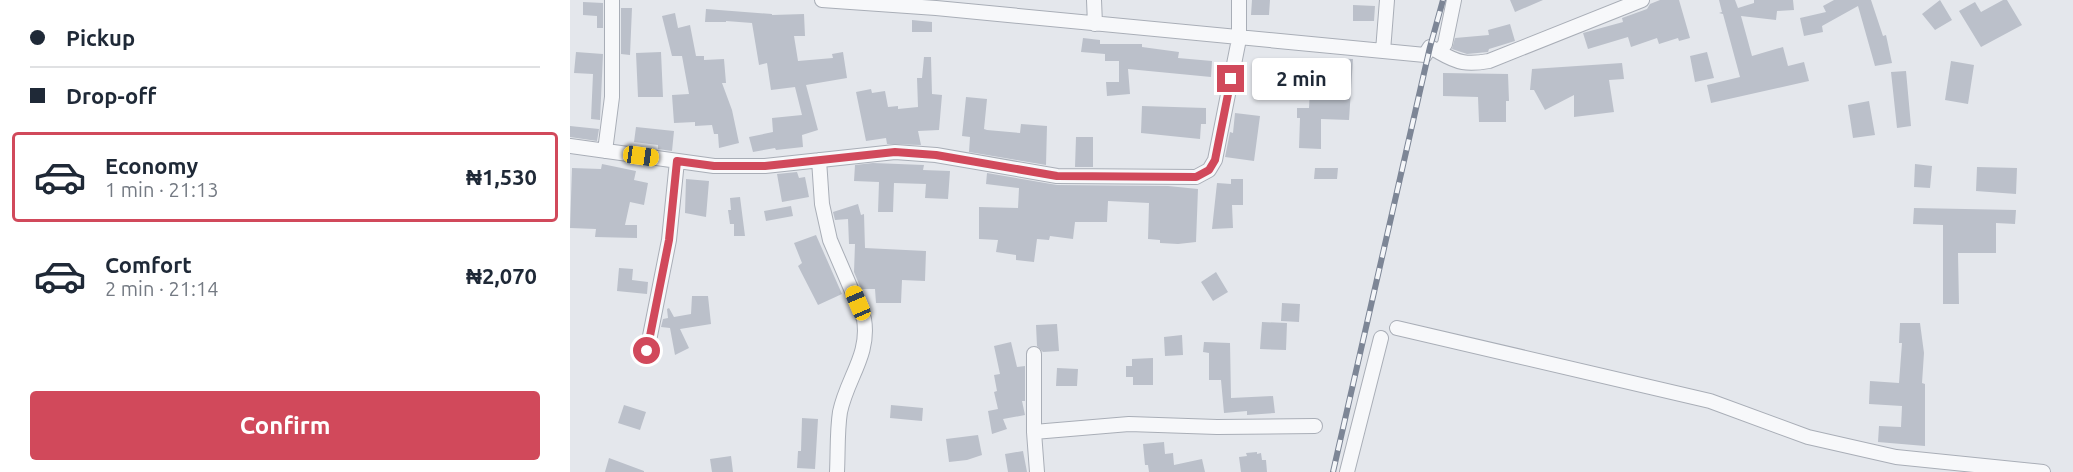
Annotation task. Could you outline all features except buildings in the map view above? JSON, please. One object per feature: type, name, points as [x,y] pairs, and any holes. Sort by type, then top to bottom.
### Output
[{"type":"street","points":[[605,151],[612,97],[612,0]]},
{"type":"street","points":[[822,0],[936,8],[1425,56],[1430,47],[1457,62],[1473,63],[1489,61],[1642,0]]},
{"type":"street","points":[[1094,0],[1095,24]]},
{"type":"street","points":[[570,146],[714,166],[765,166],[895,152],[936,155],[1057,176],[1196,177],[1209,170],[1215,160],[1239,39],[1239,0]]},
{"type":"street","points":[[1383,51],[1386,0]]},
{"type":"street","points":[[1439,52],[1445,44],[1454,0]]},
{"type":"street","points":[[819,160],[822,204],[830,240],[864,319],[867,333],[863,351],[840,411],[837,472]]},
{"type":"street","points":[[647,351],[669,240],[677,161]]},
{"type":"street","points":[[1397,328],[1710,401],[1808,437],[1896,458],[2043,472]]},
{"type":"street","points":[[1347,472],[1381,338]]},
{"type":"street","points":[[1034,354],[1034,432],[1037,472]]},
{"type":"street","points":[[1034,432],[1129,424],[1217,427],[1315,426]]},
{"type":"railway","points":[[1333,472],[1430,47],[1443,0]]},
{"type":"route","points":[[647,351],[669,240],[677,161],[714,166],[765,166],[895,152],[936,155],[1057,176],[1196,177],[1209,170],[1215,160],[1231,79]]}]
